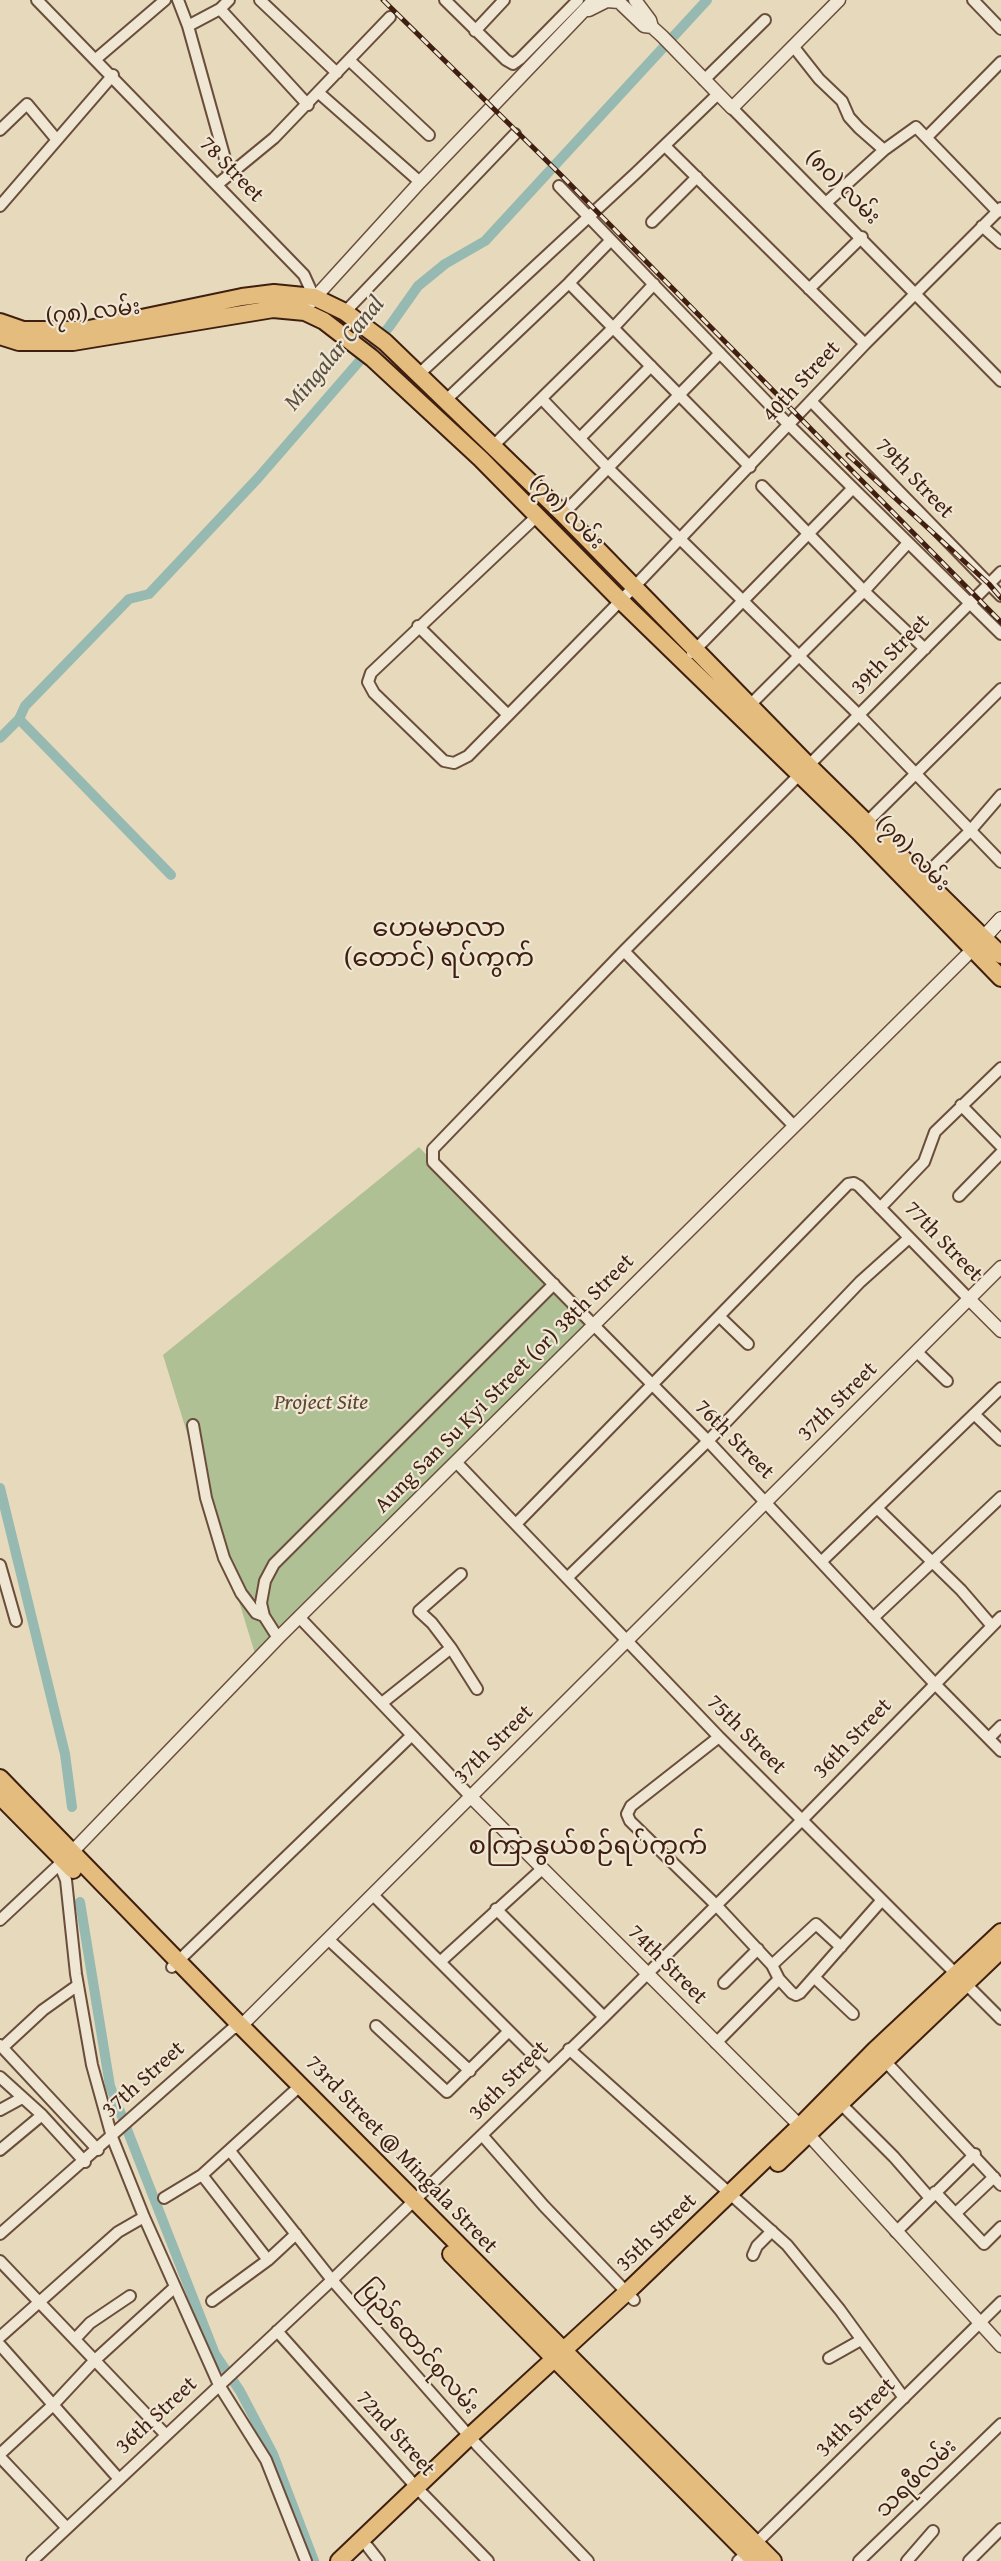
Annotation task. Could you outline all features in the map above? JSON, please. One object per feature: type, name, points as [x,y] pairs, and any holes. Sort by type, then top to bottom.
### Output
[{"type":"main road","name":"(၇၈) လမ်း","points":[[0,322],[23,330],[84,330],[242,297],[274,293],[314,297],[345,312],[385,342],[563,514],[696,648],[744,710]]},
{"type":"main road","name":"(၇၈) လမ်း","points":[[0,336],[19,342],[73,342],[273,309],[305,312],[324,321],[372,358],[481,459],[683,662],[744,710],[978,944],[1001,978]]},
{"type":"main road","points":[[978,944],[1001,919]]},
{"type":"main road","name":"(၇၈) လမ်း","points":[[978,944],[1001,955]]},
{"type":"main road","name":"73rd Street @ Mingala Street","points":[[2,1792],[65,1858],[176,1964],[749,2555],[773,2561]]},
{"type":"main road","name":"35th Street","points":[[339,2561],[420,2491],[631,2296],[961,1979],[1001,1932]]},
{"type":"main road","name":"35th Street","points":[[961,1979],[1001,1950]]},
{"type":"main road","name":"35th Street","points":[[804,2130],[840,2103],[885,2061],[900,2037]]},
{"type":"main road","name":"35th Street","points":[[353,2561],[420,2491]]},
{"type":"street","name":"78 Street","points":[[37,0],[113,75],[304,275],[314,297]]},
{"type":"street","points":[[96,59],[165,0]]},
{"type":"street","points":[[178,0],[188,26],[229,173]]},
{"type":"street","points":[[188,26],[220,9],[229,0]]},
{"type":"street","points":[[260,0],[336,73]]},
{"type":"street","points":[[445,0],[475,31],[513,64],[579,0]]},
{"type":"street","points":[[475,31],[504,0]]},
{"type":"street","points":[[305,312],[314,297],[420,182],[594,0]]},
{"type":"street","name":"(၈၀) လမ်း","points":[[635,0],[650,20],[652,27],[673,50],[862,237],[1001,381]]},
{"type":"street","points":[[732,108],[839,0]]},
{"type":"street","points":[[973,0],[1001,29]]},
{"type":"street","name":"(၈၀) လမ်း","points":[[571,23],[590,9],[607,1],[619,2],[644,26],[652,27]]},
{"type":"street","points":[[220,9],[308,105]]},
{"type":"street","points":[[218,184],[274,138],[308,105],[390,17]]},
{"type":"street","points":[[704,80],[765,20]]},
{"type":"street","points":[[793,46],[819,79],[842,101],[849,117],[859,129],[884,150]]},
{"type":"street","points":[[349,60],[429,135]]},
{"type":"street","points":[[927,137],[1001,62]]},
{"type":"street","points":[[0,206],[113,75]]},
{"type":"street","points":[[319,93],[420,182]]},
{"type":"street","points":[[419,374],[718,94]]},
{"type":"street","points":[[0,130],[27,104],[57,140]]},
{"type":"street","points":[[827,202],[884,150],[916,127],[999,210]]},
{"type":"street","points":[[345,312],[515,134]]},
{"type":"street","points":[[665,146],[865,344]]},
{"type":"street","points":[[652,222],[696,177]]},
{"type":"street","points":[[559,186],[789,425],[1001,634]]},
{"type":"street","name":"40th Street","points":[[418,627],[371,673],[368,682],[374,693],[444,761],[454,764],[468,756],[681,539],[865,344],[999,210]]},
{"type":"street","points":[[982,226],[1001,243]]},
{"type":"street","points":[[809,289],[862,237]]},
{"type":"street","points":[[446,400],[611,240]]},
{"type":"street","points":[[569,283],[750,467]]},
{"type":"street","points":[[493,446],[614,327],[654,284]]},
{"type":"street","points":[[563,514],[720,353]]},
{"type":"street","points":[[581,437],[651,366]]},
{"type":"street","points":[[542,399],[581,437],[608,468],[859,716],[1001,862]]},
{"type":"street","name":"79th Street","points":[[812,402],[1001,596]]},
{"type":"street","points":[[762,486],[864,591],[925,649]]},
{"type":"street","points":[[683,662],[853,488]]},
{"type":"street","points":[[508,715],[418,627],[537,516]]},
{"type":"street","points":[[744,710],[864,591],[908,543]]},
{"type":"street","name":"39th Street","points":[[433,1162],[433,1149],[624,951],[1001,572]]},
{"type":"street","points":[[862,827],[1001,689]]},
{"type":"street","points":[[918,882],[970,831],[1001,795]]},
{"type":"street","name":"Aung San Su Kyi Street (or) 38th Street","points":[[65,1858],[278,1638],[978,944]]},
{"type":"street","points":[[624,951],[794,1126]]},
{"type":"street","points":[[880,1208],[918,1169],[928,1152],[935,1132],[1001,1068]]},
{"type":"street","points":[[962,1105],[1001,1146]]},
{"type":"street","points":[[959,1196],[1001,1153]]},
{"type":"street","name":"76th Street","points":[[433,1162],[767,1502],[935,1684],[1001,1751]]},
{"type":"street","name":"77th Street","points":[[720,1317],[848,1184],[854,1183],[1001,1331]]},
{"type":"street","points":[[567,1578],[708,1441],[860,1282],[909,1239]]},
{"type":"street","name":"37th Street","points":[[0,2234],[236,2028],[374,1896],[1001,1268]]},
{"type":"street","points":[[278,1638],[264,1616],[261,1603],[265,1581],[274,1564],[554,1284]]},
{"type":"street","points":[[516,1524],[720,1317],[748,1344]]},
{"type":"street","points":[[917,1352],[947,1381]]},
{"type":"street","points":[[821,1562],[1001,1388]]},
{"type":"street","points":[[974,1414],[1001,1440]]},
{"type":"street","points":[[193,1425],[206,1498],[224,1558],[241,1593],[256,1613],[264,1616]]},
{"type":"street","name":"75th Street","points":[[456,1463],[719,1737],[1001,2019]]},
{"type":"street","points":[[873,1618],[1001,1497]]},
{"type":"street","points":[[877,1508],[997,1625]]},
{"type":"street","points":[[0,1565],[2,1581],[16,1621]]},
{"type":"street","points":[[460,1574],[419,1611],[432,1623],[451,1648],[477,1689]]},
{"type":"street","name":"74th Street","points":[[299,1617],[471,1797],[804,2130],[1001,2346]]},
{"type":"street","name":"36th Street","points":[[32,2561],[410,2205],[647,1974],[935,1684],[997,1625]]},
{"type":"street","points":[[382,1703],[451,1648]]},
{"type":"street","points":[[989,1738],[1001,1726]]},
{"type":"street","points":[[176,1964],[411,1736]]},
{"type":"street","points":[[719,1737],[632,1806],[627,1814],[637,1828],[758,1949],[772,1965],[779,1979],[796,1995],[882,1900]]},
{"type":"street","points":[[0,1920],[65,1858]]},
{"type":"street","points":[[65,1858],[78,1985],[92,2066],[115,2134],[144,2217],[175,2287],[266,2460],[306,2561]]},
{"type":"street","points":[[440,1962],[542,1869]]},
{"type":"street","points":[[374,1896],[548,2070]]},
{"type":"street","points":[[496,1909],[603,2017]]},
{"type":"street","points":[[772,1965],[816,1924],[841,1947]]},
{"type":"street","points":[[328,1940],[470,2071]]},
{"type":"street","points":[[723,1983],[758,1949]]},
{"type":"street","points":[[814,1977],[853,2014]]},
{"type":"street","points":[[716,2043],[779,1979]]},
{"type":"street","points":[[78,1985],[43,2010],[1,2047],[98,2150]]},
{"type":"street","points":[[376,2026],[444,2091],[450,2092],[509,2031]]},
{"type":"street","points":[[570,2049],[772,2231],[806,2267],[904,2398]]},
{"type":"street","points":[[885,2061],[998,2181],[956,2213]]},
{"type":"street","points":[[0,2077],[42,2115],[85,2162]]},
{"type":"street","points":[[164,2198],[202,2175],[298,2089]]},
{"type":"street","points":[[0,2110],[22,2098]]},
{"type":"street","points":[[840,2103],[932,2194],[956,2213],[980,2241],[984,2244],[998,2236]]},
{"type":"street","points":[[0,2150],[42,2115]]},
{"type":"street","points":[[482,2135],[544,2206],[631,2296]]},
{"type":"street","name":"ပြည်ထောင်စုလမ်း","points":[[230,2151],[332,2280],[473,2441],[588,2561]]},
{"type":"street","points":[[896,2232],[975,2154]]},
{"type":"street","points":[[202,2175],[268,2260]]},
{"type":"street","points":[[0,2337],[118,2232],[144,2217]]},
{"type":"street","points":[[753,2255],[757,2246],[772,2231]]},
{"type":"street","points":[[212,2301],[268,2260],[296,2234]]},
{"type":"street","points":[[0,2261],[166,2435]]},
{"type":"street","points":[[67,2528],[0,2456],[95,2360],[175,2287]]},
{"type":"street","points":[[75,2339],[90,2323],[130,2296]]},
{"type":"street","name":"34th Street","points":[[749,2555],[1001,2302]]},
{"type":"street","name":"72nd Street","points":[[277,2331],[420,2491],[488,2561]]},
{"type":"street","points":[[829,2358],[861,2340]]},
{"type":"street","points":[[0,2345],[119,2480]]},
{"type":"street","name":"သရဖီလမ်း","points":[[859,2561],[1001,2424]]},
{"type":"street","points":[[969,2561],[1001,2529]]},
{"type":"street","points":[[907,2561],[933,2531]]},
{"type":"street","points":[[368,2547],[379,2561]]},
{"type":"green space","name":"Project Site","points":[[419,1147],[593,1327],[257,1660],[163,1355]]},
{"type":"waterway","name":"Mingalar Canal","points":[[0,738],[19,719],[25,706],[129,599],[149,594],[258,478],[389,327],[418,286],[445,264],[485,241],[707,0]]},
{"type":"waterway","points":[[19,719],[171,875]]},
{"type":"waterway","points":[[0,1488],[65,1754],[72,1807]]},
{"type":"waterway","points":[[80,1902],[110,2086],[215,2354],[240,2391],[273,2454],[314,2561]]},
{"type":"railway","points":[[383,0],[558,172],[1001,622]]},
{"type":"railway","points":[[848,455],[989,584],[1001,598]]},
{"type":"district","name":"ဟေမမာလာ (တောင်) ရပ်ကွက်","points":[[439,944]]},
{"type":"district","name":"စကြာနွယ်စဉ်ရပ်ကွက်","points":[[588,1847]]}]
